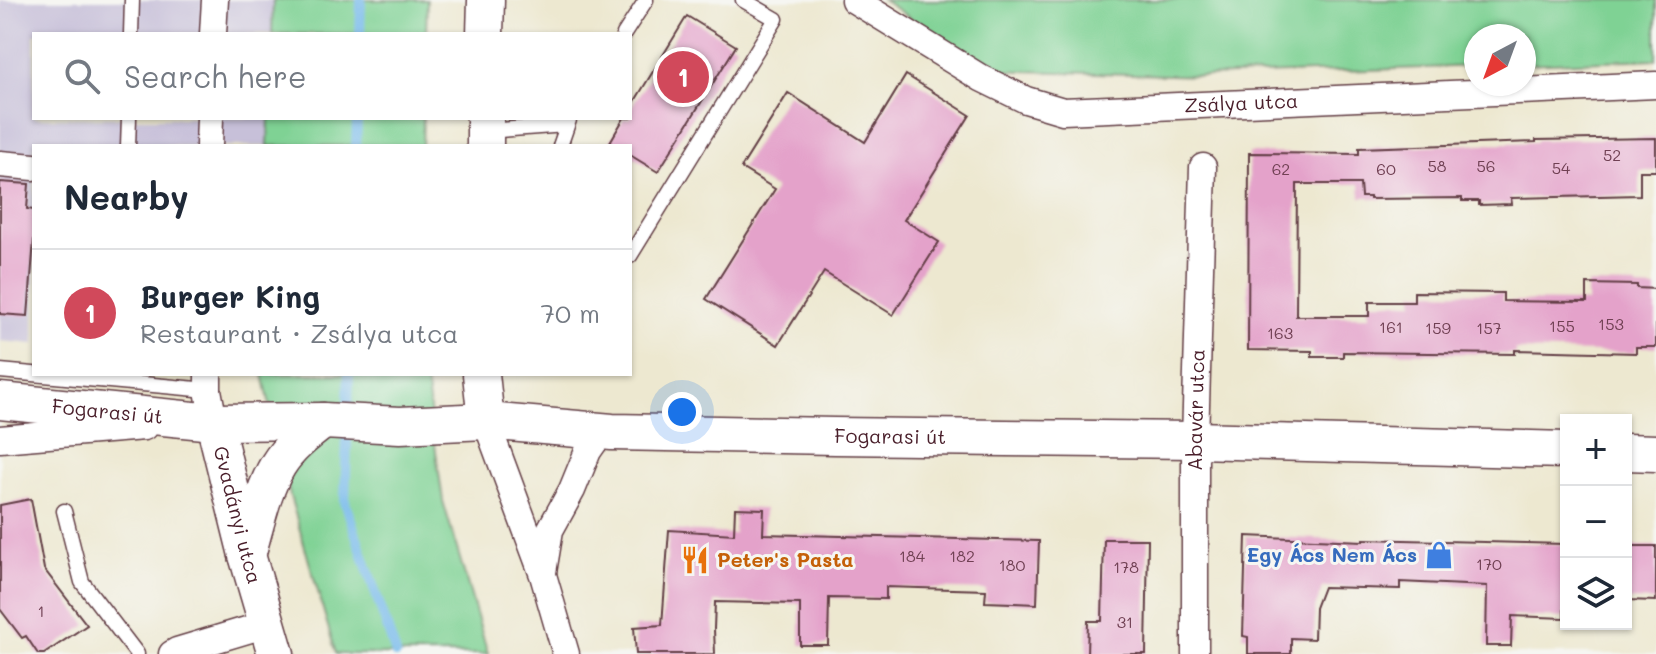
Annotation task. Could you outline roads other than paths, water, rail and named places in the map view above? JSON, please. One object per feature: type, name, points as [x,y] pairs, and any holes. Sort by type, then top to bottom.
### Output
[{"type":"main road","points":[[485,32],[486,0]]},
{"type":"main road","points":[[481,376],[486,421]]},
{"type":"main road","name":"Fogarasi út","points":[[0,401],[210,395],[323,421],[400,425],[486,421],[602,431],[1195,440],[1560,450]]},
{"type":"main road","name":"Gvadányi utca","points":[[210,395],[247,555],[271,639]]},
{"type":"main road","points":[[247,555],[267,487],[279,464],[296,443],[323,421]]},
{"type":"main road","points":[[1632,452],[1656,453]]},
{"type":"street","points":[[213,32],[215,0]]},
{"type":"street","name":"Zsálya utca","points":[[854,0],[981,78],[1026,100],[1063,111],[1656,85]]},
{"type":"street","points":[[209,144],[210,120]]},
{"type":"street","points":[[0,164],[32,167]]},
{"type":"street","name":"Abavár utca","points":[[1195,654],[1195,440],[1203,167]]},
{"type":"street","name":"Fogarasi út","points":[[0,439],[210,395]]},
{"type":"street","points":[[486,421],[543,575],[566,654]]},
{"type":"street","points":[[543,575],[550,530],[572,490],[588,451],[602,431]]},
{"type":"street","points":[[172,654],[271,639]]},
{"type":"lane","points":[[131,32],[132,0]]},
{"type":"lane","points":[[625,32],[646,0]]},
{"type":"lane","points":[[632,253],[776,19],[743,0]]},
{"type":"lane","points":[[128,144],[129,120]]},
{"type":"lane","points":[[485,132],[568,121],[561,144]]},
{"type":"lane","points":[[0,371],[32,375]]},
{"type":"lane","points":[[44,376],[210,395]]},
{"type":"lane","points":[[64,511],[82,582],[137,654]]},
{"type":"waterway","points":[[360,32],[361,0]]},
{"type":"waterway","points":[[356,144],[357,120]]},
{"type":"waterway","points":[[349,376],[345,502],[396,654]]},
{"type":"place","name":"Burger King","points":[[683,77]]},
{"type":"place","name":"Egy Ács Nem Ács","points":[[1439,555]]},
{"type":"place","name":"Peter's Pasta","points":[[695,560]]}]
